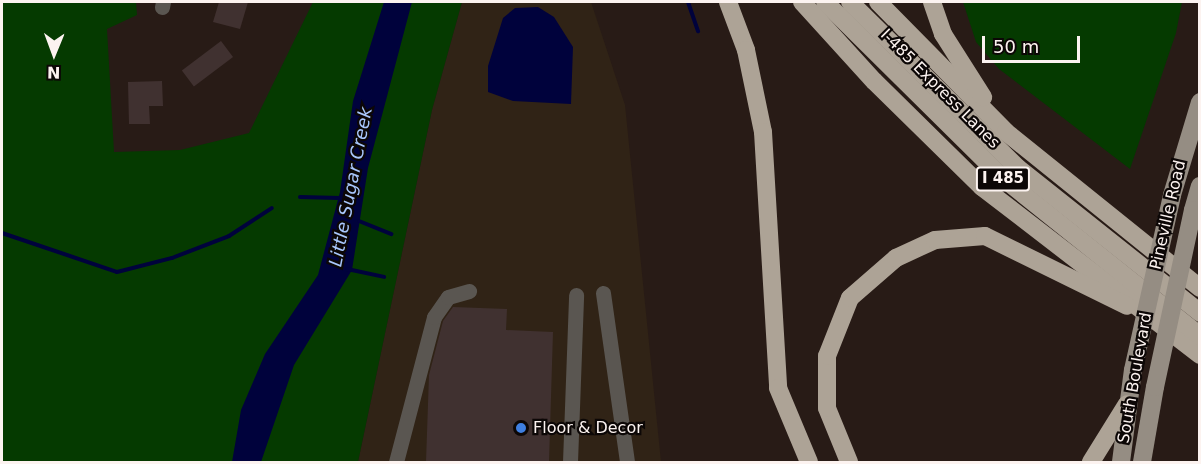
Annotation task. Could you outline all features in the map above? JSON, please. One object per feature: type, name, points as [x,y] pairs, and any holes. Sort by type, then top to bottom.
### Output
[{"type":"highway","points":[[728,2],[746,50],[763,132],[778,388],[808,462]]},
{"type":"highway","name":"I 485","points":[[802,2],[874,81],[982,187],[1200,355]]},
{"type":"highway","name":"I-485 Express Lanes","points":[[825,2],[1002,178],[1200,336]]},
{"type":"highway","name":"I-485 Express Lanes","points":[[850,2],[1018,168],[1200,313]]},
{"type":"highway","name":"I 485","points":[[878,2],[1006,132],[1200,288]]},
{"type":"highway","points":[[932,2],[943,34],[1006,132]]},
{"type":"highway","points":[[849,462],[827,408],[824,378],[832,337],[850,298],[866,280],[917,246],[951,236],[999,240],[1095,294],[1142,312]]},
{"type":"highway","points":[[1091,462],[1127,404]]},
{"type":"main road","name":"Pineville Road","points":[[1150,295],[1172,195],[1200,102]]},
{"type":"main road","name":"Pineville Road","points":[[1174,300],[1200,186]]},
{"type":"main road","name":"South Boulevard","points":[[1121,462],[1127,404],[1150,295]]},
{"type":"main road","name":"South Boulevard","points":[[1142,462],[1174,300]]},
{"type":"lane","points":[[396,462],[434,317],[448,297],[469,291]]},
{"type":"lane","points":[[603,293],[627,462]]},
{"type":"lane","points":[[570,462],[576,295]]},
{"type":"shaded area","points":[[462,2],[591,2],[625,105],[661,462],[358,462],[432,110]]},
{"type":"green space","points":[[2,2],[136,2],[137,15],[107,29],[114,152],[180,150],[249,133],[313,2],[462,2],[432,110],[358,462],[2,462]]},
{"type":"green space","points":[[963,2],[1182,2],[1176,33],[1130,169],[999,69],[976,42]]},
{"type":"water","name":"Little Sugar Creek","points":[[384,2],[412,2],[368,168],[352,270],[294,365],[261,462],[232,462],[241,410],[265,354],[318,275],[340,192],[353,101]]},
{"type":"water","points":[[538,7],[554,17],[573,47],[571,104],[513,101],[488,92],[488,66],[503,18],[515,8]]},
{"type":"building","points":[[219,2],[248,2],[240,29],[213,22]]},
{"type":"building","points":[[221,41],[233,57],[194,86],[182,70]]},
{"type":"building","points":[[162,81],[163,106],[149,106],[150,124],[129,124],[128,82]]},
{"type":"building","points":[[453,307],[507,309],[506,330],[553,332],[549,462],[426,462],[429,375],[443,321]]},
{"type":"waterway","points":[[688,2],[698,31]]},
{"type":"waterway","name":"Little Sugar Creek","points":[[300,197],[340,198]]},
{"type":"waterway","points":[[2,233],[117,272],[172,258],[229,236],[272,208]]},
{"type":"waterway","name":"Little Sugar Creek","points":[[359,221],[392,234]]},
{"type":"waterway","name":"Little Sugar Creek","points":[[347,269],[384,277]]},
{"type":"place","name":"Floor & Decor","points":[[521,428]]}]
